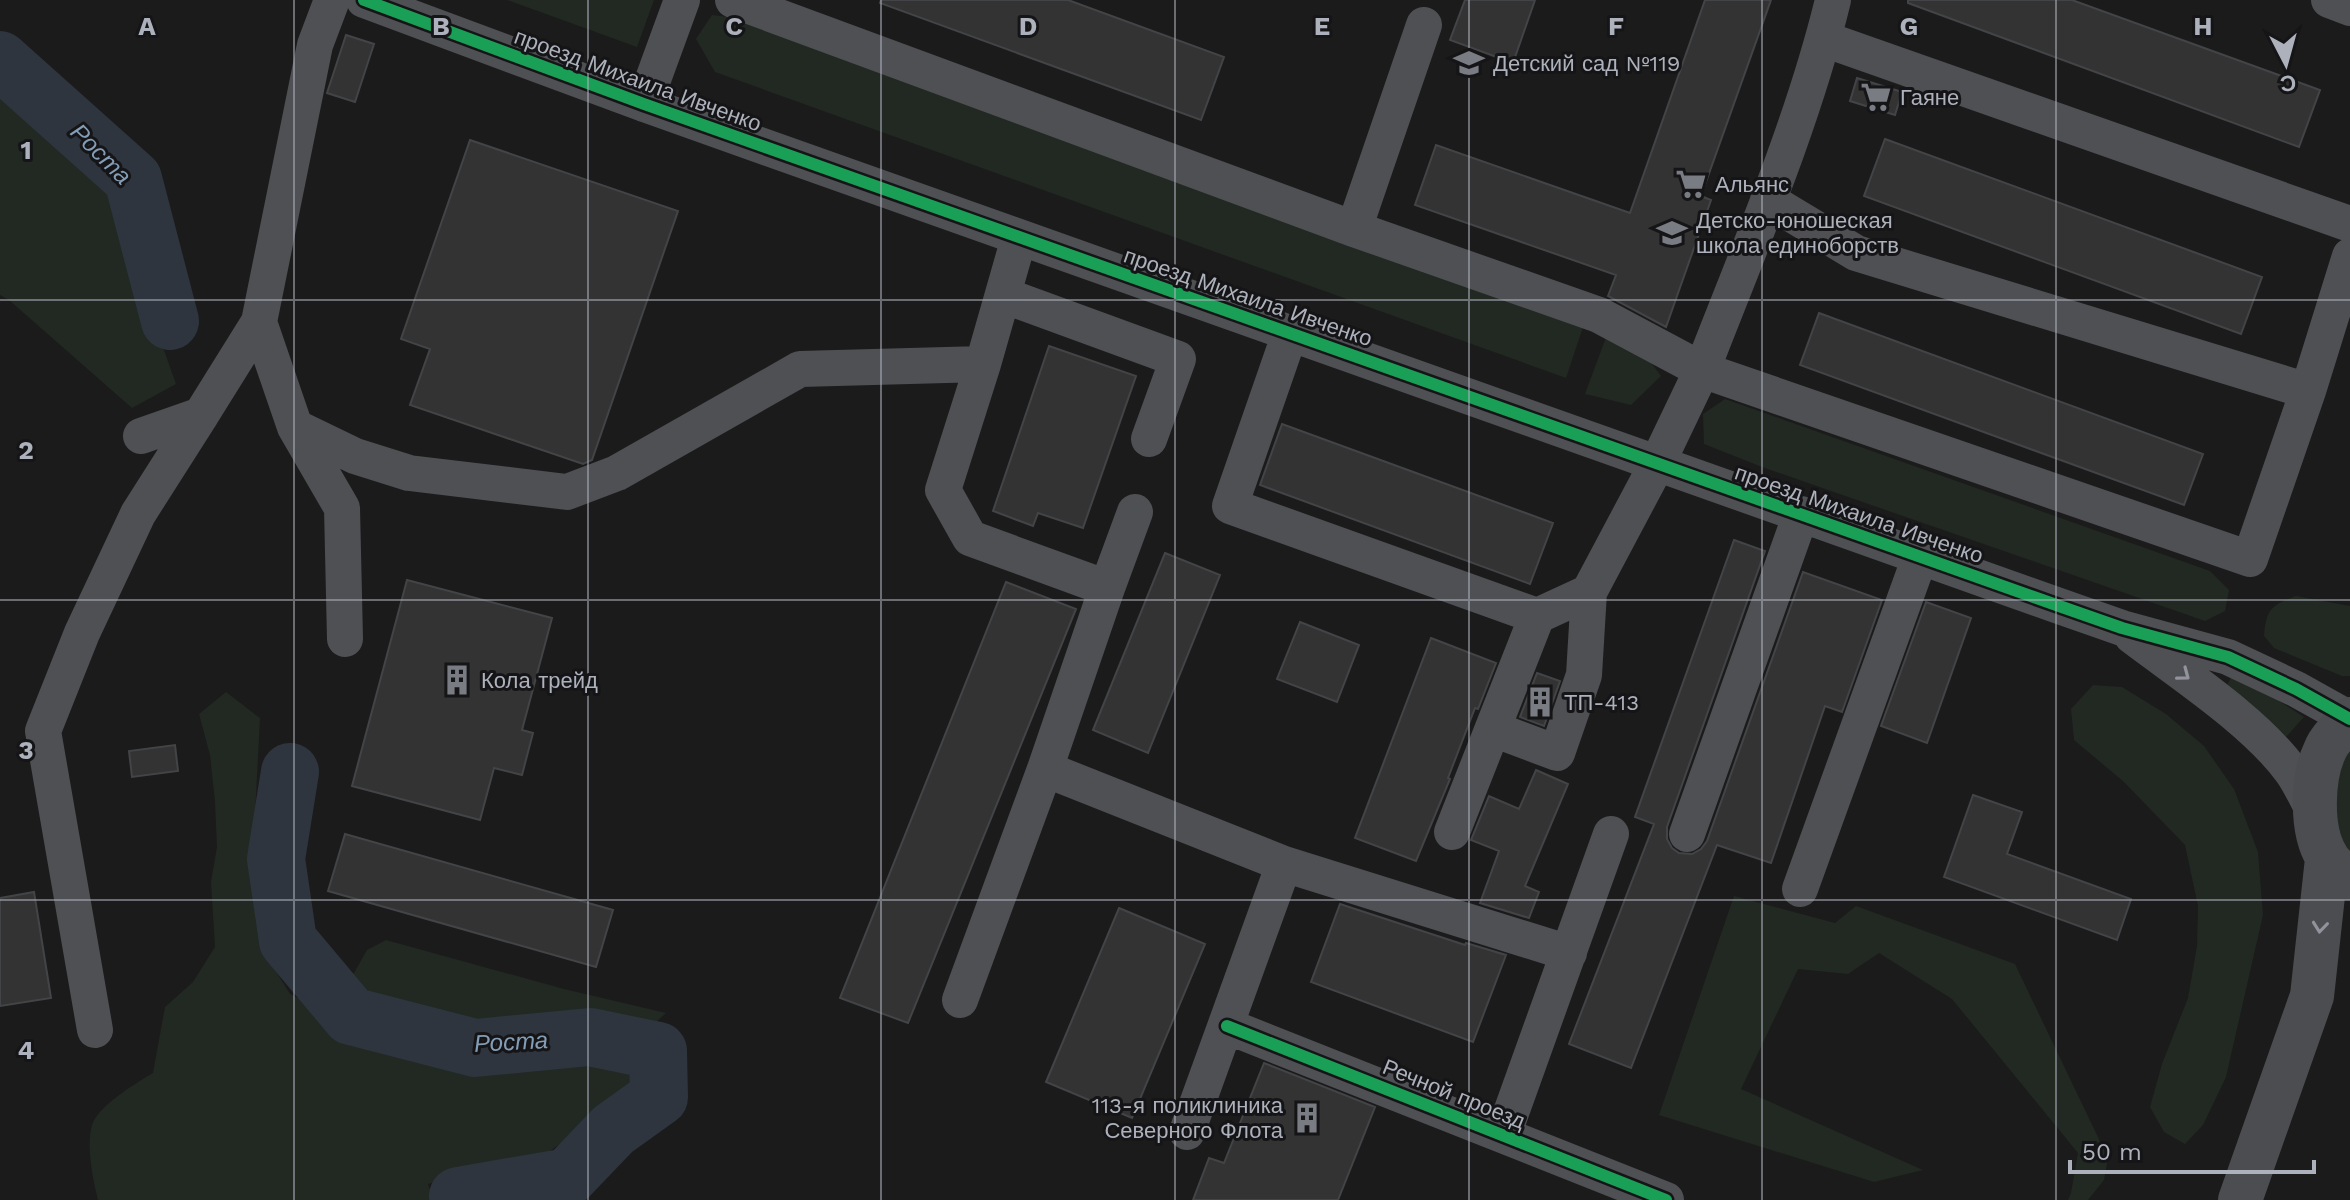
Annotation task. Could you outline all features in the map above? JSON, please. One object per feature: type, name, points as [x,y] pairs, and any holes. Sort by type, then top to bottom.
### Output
[{"type":"main road","points":[[2240,1200],[2312,996],[2339,869],[2318,833],[2316,778],[2327,745],[2350,719]]},
{"type":"main road","points":[[2312,996],[2350,954]]},
{"type":"street","points":[[95,1030],[43,731],[82,633],[138,514],[259,322],[315,45],[332,0]]},
{"type":"street","name":"проезд Михаила Ивченко","points":[[364,0],[1019,238],[2122,628]]},
{"type":"street","points":[[644,104],[682,0]]},
{"type":"street","points":[[733,0],[1354,229],[1599,315],[1702,370],[2250,559],[2308,391],[2350,256]]},
{"type":"street","points":[[1493,729],[1557,753],[1584,675],[1589,592],[1657,464],[1702,370],[1768,200],[1824,39],[1833,0]]},
{"type":"street","points":[[2329,0],[2350,8]]},
{"type":"street","points":[[1354,229],[1424,25]]},
{"type":"street","points":[[1824,39],[2350,224]]},
{"type":"street","points":[[1768,200],[1856,253],[2308,391]]},
{"type":"street","points":[[1019,238],[943,490],[970,538],[1107,588]]},
{"type":"street","points":[[1003,295],[1178,359],[1149,439]]},
{"type":"street","points":[[259,322],[295,427],[342,508],[345,639]]},
{"type":"street","points":[[1290,333],[1230,506],[1537,616]]},
{"type":"street","points":[[295,427],[355,456],[409,473],[567,492],[617,473],[800,369],[983,364]]},
{"type":"street","points":[[141,436],[201,415]]},
{"type":"street","points":[[960,1000],[1135,512]]},
{"type":"street","points":[[1687,834],[1801,514]]},
{"type":"street","points":[[1800,889],[1920,557]]},
{"type":"street","points":[[1452,832],[1537,616],[1589,592]]},
{"type":"street","points":[[2122,628],[2228,657],[2350,719]]},
{"type":"street","points":[[2122,628],[2211,695],[2268,746],[2292,772],[2316,815]]},
{"type":"street","points":[[1045,769],[1284,864],[1569,953]]},
{"type":"street","points":[[1503,1135],[1611,834]]},
{"type":"street","points":[[1187,1132],[1284,864]]},
{"type":"street","name":"Речной проезд","points":[[1227,1026],[1666,1200]]},
{"type":"shaded area","points":[[507,0],[654,0],[637,47]]},
{"type":"shaded area","points":[[712,15],[736,18],[1585,321],[1566,378],[715,72],[696,39]]},
{"type":"shaded area","points":[[0,65],[94,142],[176,384],[132,408],[0,295]]},
{"type":"shaded area","points":[[1608,332],[1641,349],[1661,376],[1631,405],[1585,394]]},
{"type":"shaded area","points":[[1725,399],[2210,571],[2229,590],[2225,611],[2205,621],[1704,444],[1703,414]]},
{"type":"shaded area","points":[[2296,596],[2350,606],[2350,676],[2342,676],[2274,648],[2264,636],[2266,620],[2272,609]]},
{"type":"shaded area","points":[[2234,672],[2304,717],[2285,738],[2225,689]]},
{"type":"shaded area","points":[[2093,685],[2122,687],[2166,714],[2204,746],[2234,789],[2258,852],[2263,915],[2226,1077],[2203,1125],[2185,1144],[2164,1132],[2150,1107],[2162,1064],[2188,998],[2197,946],[2198,906],[2185,845],[2124,782],[2074,740],[2071,709]]},
{"type":"shaded area","points":[[226,692],[260,718],[253,854],[256,923],[265,954],[290,994],[312,1005],[330,1000],[349,982],[367,950],[386,940],[564,989],[666,1013],[607,1067],[641,1070],[608,1109],[550,1151],[428,1184],[433,1200],[98,1200],[90,1153],[92,1125],[109,1103],[153,1073],[165,1007],[193,982],[215,947],[211,882],[217,847],[215,802],[210,755],[199,714]]},
{"type":"shaded area","points":[[2350,744],[2350,856],[2335,825],[2335,767]]},
{"type":"shaded area","points":[[1734,896],[1835,923],[1856,906],[2015,964],[2108,1158],[2104,1180],[2088,1200],[2068,1200],[2078,1153],[1952,999],[1879,953],[1848,974],[1798,969],[1741,1089],[1923,1170],[1874,1182],[1659,1115]]},
{"type":"building","points":[[881,0],[1068,0],[1224,57],[1201,120],[880,3]]},
{"type":"building","points":[[1465,0],[1535,0],[1513,63],[1450,40]]},
{"type":"building","points":[[1705,0],[1771,0],[1701,196],[1711,200],[1666,327],[1608,296],[1616,275],[1415,205],[1436,145],[1630,213]]},
{"type":"building","points":[[1908,0],[2072,0],[2320,90],[2299,147],[1908,3]]},
{"type":"building","points":[[346,35],[374,44],[355,102],[327,93]]},
{"type":"building","name":"Гаяне","points":[[1857,78],[1902,92],[1895,115],[1850,101]]},
{"type":"building","points":[[1885,139],[2262,277],[2241,334],[1864,196]]},
{"type":"building","points":[[470,140],[678,211],[592,460],[583,464],[410,405],[430,349],[401,339]]},
{"type":"building","points":[[1819,313],[2203,454],[2184,505],[1800,365]]},
{"type":"building","points":[[1049,346],[1136,376],[1083,528],[1038,513],[1033,526],[993,511]]},
{"type":"building","points":[[1282,424],[1553,523],[1530,584],[1260,485]]},
{"type":"building","points":[[1734,540],[1765,551],[1667,827],[1667,839],[1679,853],[1692,854],[1707,841],[1803,572],[1882,600],[1842,712],[1825,706],[1771,863],[1717,845],[1631,1068],[1569,1044],[1654,824],[1635,817]]},
{"type":"building","points":[[1165,553],[1220,575],[1148,753],[1093,730]]},
{"type":"building","points":[[407,580],[552,618],[522,730],[533,733],[522,775],[494,768],[480,820],[352,786]]},
{"type":"building","points":[[1006,582],[1076,609],[908,1023],[840,998]]},
{"type":"building","points":[[1926,602],[1971,618],[1927,743],[1881,726]]},
{"type":"building","points":[[1300,622],[1359,645],[1337,702],[1277,679]]},
{"type":"building","points":[[1431,638],[1496,663],[1478,709],[1475,708],[1416,861],[1355,838]]},
{"type":"building","name":"ТП-413","points":[[1537,673],[1560,681],[1544,726],[1520,717]]},
{"type":"building","points":[[175,745],[178,771],[132,777],[129,751]]},
{"type":"building","points":[[1536,770],[1568,784],[1525,886],[1539,892],[1529,918],[1480,903],[1499,851],[1471,840],[1489,796],[1519,809]]},
{"type":"building","points":[[1973,795],[2022,812],[2007,854],[2131,899],[2117,940],[1944,877]]},
{"type":"building","points":[[345,834],[613,910],[596,967],[328,891]]},
{"type":"building","points":[[34,892],[51,998],[0,1006],[0,898]]},
{"type":"building","points":[[1340,904],[1465,945],[1506,955],[1473,1042],[1311,982]]},
{"type":"building","points":[[1119,908],[1205,944],[1132,1118],[1046,1082]]},
{"type":"building","points":[[1264,1063],[1375,1107],[1338,1200],[1193,1200],[1209,1158],[1224,1163]]},
{"type":"waterway","name":"Роста","points":[[0,60],[133,179],[170,321]]},
{"type":"waterway","name":"Роста","points":[[290,772],[276,859],[288,941],[351,1016],[475,1048],[590,1037],[658,1051],[659,1097],[613,1130],[568,1177],[458,1196],[459,1200]]},
{"type":"cycle path","points":[[364,0],[644,104],[2062,607],[2122,628],[2228,657],[2350,719]]},
{"type":"cycle path","points":[[1227,1026],[1666,1200]]},
{"type":"place","name":"Детский сад №119","points":[[1469,63]]},
{"type":"place","name":"Гаяне","points":[[1876,97]]},
{"type":"place","name":"Альянс","points":[[1691,184]]},
{"type":"place","name":"Детско-юношеская школа единоборств","points":[[1672,233]]},
{"type":"place","name":"Кола трейд","points":[[457,680]]},
{"type":"place","name":"ТП-413","points":[[1540,702]]},
{"type":"place","name":"113-я поликлиника Северного Флота","points":[[1307,1118]]}]
